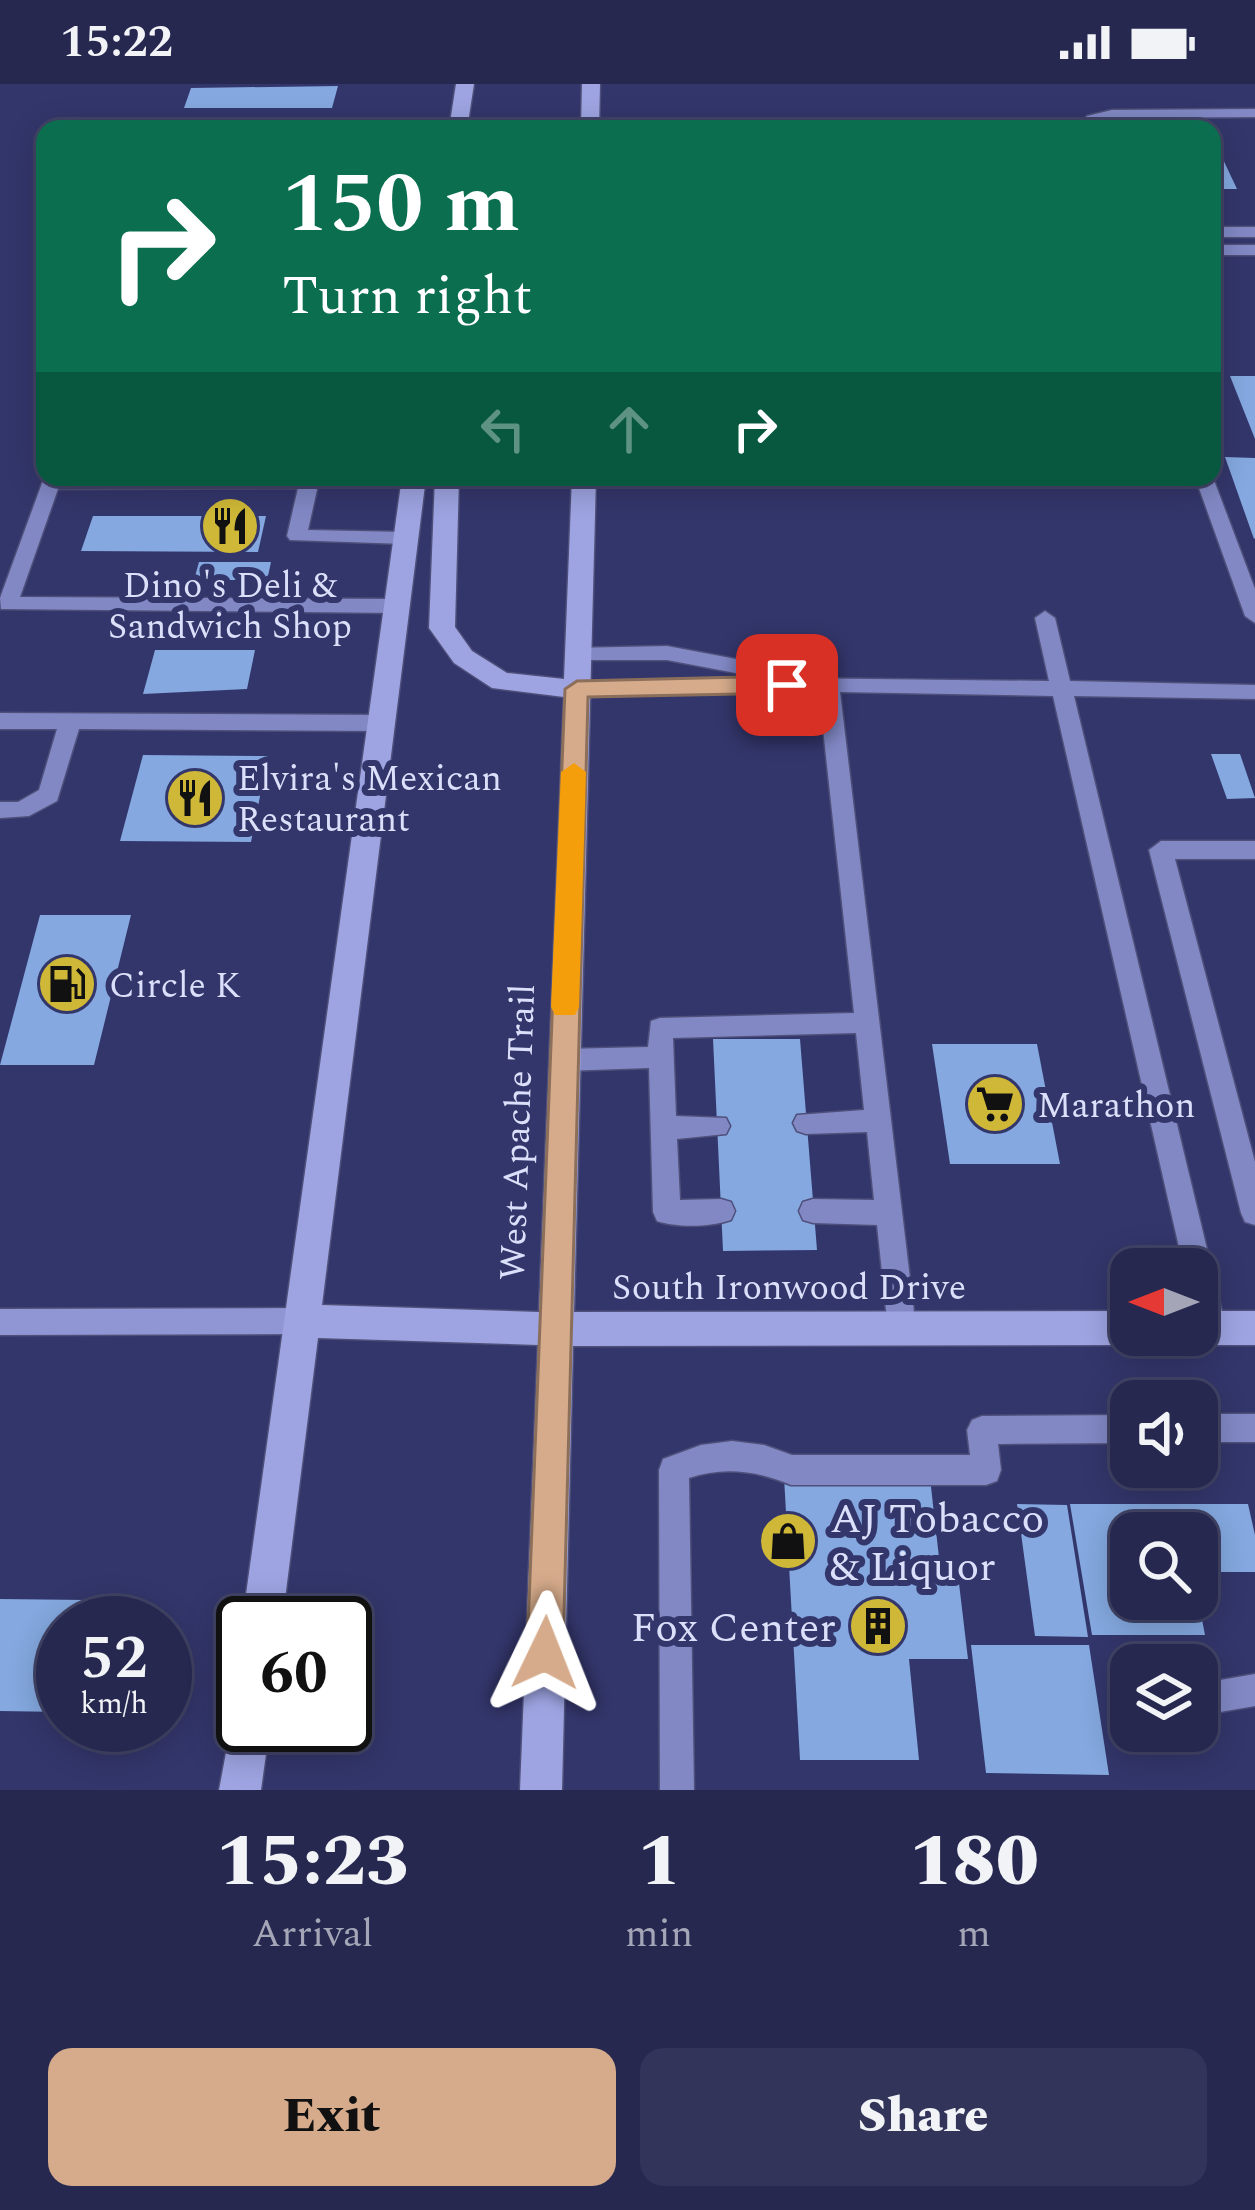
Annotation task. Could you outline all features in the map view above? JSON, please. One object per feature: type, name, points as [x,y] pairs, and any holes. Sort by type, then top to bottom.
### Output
[{"type":"main road","points":[[459,120],[465,84]]},
{"type":"main road","points":[[590,120],[591,84]]},
{"type":"main road","points":[[266,1596],[413,486]]},
{"type":"main road","points":[[447,486],[442,628],[463,657],[501,682],[577,689]]},
{"type":"main road","name":"West Apache Trail","points":[[541,1790],[584,486]]},
{"type":"main road","points":[[0,1322],[303,1321]]},
{"type":"main road","name":"South Ironwood Drive","points":[[303,1321],[554,1329],[1110,1328]]},
{"type":"main road","points":[[1218,1328],[1255,1328]]},
{"type":"main road","points":[[240,1790],[245,1752]]},
{"type":"street","points":[[1091,120],[1112,114],[1255,113]]},
{"type":"street","points":[[1221,232],[1255,232]]},
{"type":"street","points":[[1221,250],[1255,250]]},
{"type":"street","points":[[50,486],[8,604],[396,606]]},
{"type":"street","points":[[311,486],[297,536],[405,538]]},
{"type":"street","points":[[1207,486],[1255,616]]},
{"type":"street","points":[[1045,618],[1187,1248]]},
{"type":"street","points":[[578,652],[668,652],[829,684]]},
{"type":"street","points":[[577,689],[829,684],[1255,692]]},
{"type":"street","points":[[829,684],[902,1329]]},
{"type":"street","points":[[0,721],[381,723]]},
{"type":"street","points":[[0,810],[21,810],[49,795],[70,721]]},
{"type":"street","points":[[1255,850],[1161,850],[1255,1213]]},
{"type":"street","points":[[721,1211],[667,1212],[660,1028],[866,1023]]},
{"type":"street","points":[[563,1060],[661,1057]]},
{"type":"street","points":[[806,1123],[878,1121]]},
{"type":"street","points":[[664,1128],[717,1126]]},
{"type":"street","points":[[813,1211],[889,1213]]},
{"type":"street","points":[[1218,1429],[1255,1428]]},
{"type":"street","points":[[677,1790],[674,1471],[690,1460],[770,1457],[791,1470],[986,1471],[982,1430],[1110,1429]]},
{"type":"street","points":[[1218,1696],[1255,1690]]},
{"type":"building","points":[[338,86],[332,108],[184,108],[191,88]]},
{"type":"building","points":[[1221,155],[1237,189],[1221,189]]},
{"type":"building","points":[[1230,376],[1255,376],[1255,439]]},
{"type":"building","points":[[1225,457],[1255,458],[1254,539]]},
{"type":"building","points":[[93,516],[266,516],[258,552],[81,551]]},
{"type":"building","points":[[199,562],[271,562],[268,576],[260,580],[194,580]]},
{"type":"building","points":[[155,650],[255,650],[247,689],[143,694]]},
{"type":"building","points":[[1211,754],[1240,754],[1255,798],[1227,799]]},
{"type":"building","name":"Elvira's Mexican Restaurant","points":[[143,755],[268,756],[251,842],[120,841]]},
{"type":"building","name":"Circle K","points":[[40,915],[131,915],[94,1065],[0,1065]]},
{"type":"building","points":[[713,1039],[800,1039],[817,1250],[723,1251]]},
{"type":"building","name":"Marathon","points":[[932,1044],[1037,1044],[1060,1164],[950,1164]]},
{"type":"building","name":"Fox Center","points":[[784,1477],[930,1478],[941,1575],[958,1575],[968,1659],[909,1659],[919,1760],[800,1760]]},
{"type":"building","points":[[1017,1504],[1067,1505],[1088,1637],[1035,1636]]},
{"type":"building","points":[[1070,1504],[1248,1504],[1255,1535],[1255,1572],[1218,1572],[1218,1512],[1110,1512],[1110,1620],[1202,1620],[1205,1635],[1092,1635]]},
{"type":"building","points":[[0,1599],[36,1599],[36,1712],[0,1711]]},
{"type":"building","points":[[971,1645],[1089,1645],[1109,1775],[986,1773]]},
{"type":"slow traffic","points":[[565,1007],[574,772]]},
{"type":"place","name":"Dino's Deli & Sandwich Shop","points":[[230,526]]},
{"type":"place","name":"Elvira's Mexican Restaurant","points":[[195,798]]},
{"type":"place","name":"Circle K","points":[[67,984]]},
{"type":"place","name":"Marathon","points":[[995,1104]]},
{"type":"place","name":"AJ Tobacco & Liquor","points":[[788,1541]]},
{"type":"place","name":"Fox Center","points":[[878,1626]]},
{"type":"route","points":[[545,1653],[577,689],[787,685]]}]
